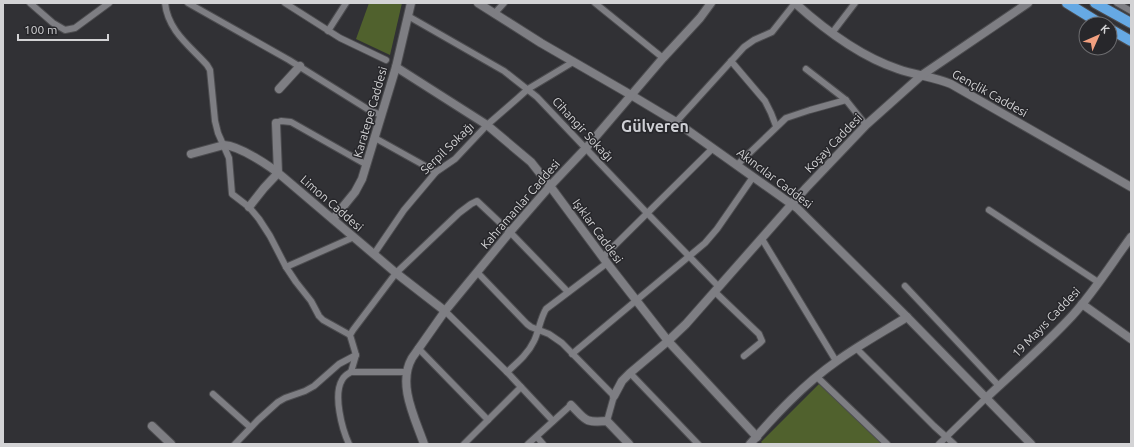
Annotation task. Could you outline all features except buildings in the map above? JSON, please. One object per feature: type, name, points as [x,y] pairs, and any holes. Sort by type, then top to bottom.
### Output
[{"type":"highway","points":[[1067,3],[1088,16]]},
{"type":"highway","points":[[1095,3],[1131,23]]},
{"type":"highway","points":[[1118,34],[1131,41]]},
{"type":"street","points":[[30,3],[53,23],[65,30],[75,28],[109,3]]},
{"type":"street","points":[[165,3],[168,19],[175,31],[184,43],[210,70],[211,94],[215,121],[218,133],[229,158],[232,194],[249,207],[264,226],[286,267],[311,301],[319,316],[323,320],[350,335],[356,355],[351,372],[342,380],[339,392],[339,409],[347,443]]},
{"type":"street","points":[[188,3],[300,66],[354,101],[381,115]]},
{"type":"street","points":[[285,3],[328,31],[386,60]]},
{"type":"street","points":[[328,31],[346,3]]},
{"type":"street","name":"Karatepe Caddesi","points":[[333,219],[355,192],[362,179],[396,67],[411,3]]},
{"type":"street","name":"Akıncılar Caddesi","points":[[478,3],[573,62],[676,122],[792,204],[803,213],[907,317],[1031,444]]},
{"type":"street","points":[[494,14],[504,3]]},
{"type":"street","points":[[595,3],[663,58]]},
{"type":"street","name":"Kahramanlar Caddesi","points":[[406,372],[407,366],[418,348],[510,232],[550,186],[586,148],[663,58],[700,18],[711,3]]},
{"type":"street","points":[[676,122],[750,42],[772,32],[795,3]]},
{"type":"street","name":"Gençlik Caddesi","points":[[795,3],[832,34],[847,44],[880,62],[897,69],[940,79],[967,92],[1131,187]]},
{"type":"street","points":[[832,34],[855,3]]},
{"type":"street","name":"Koşay Caddesi","points":[[614,396],[622,381],[686,324],[792,204],[866,125],[922,75],[1028,3]]},
{"type":"street","points":[[1120,4],[1131,11]]},
{"type":"street","name":"Cihangir Sokağı","points":[[408,16],[504,71],[528,89],[551,110],[689,256],[717,289],[759,334],[762,341],[744,356]]},
{"type":"street","points":[[731,61],[765,102],[772,113],[776,126]]},
{"type":"street","name":"Serpil Sokağı","points":[[374,254],[399,216],[436,172],[458,156],[487,125],[528,89],[573,62]]},
{"type":"street","points":[[279,89],[300,66]]},
{"type":"street","name":"Işıklar Caddesi","points":[[396,67],[487,125],[522,154],[550,186],[668,341],[754,442]]},
{"type":"street","points":[[806,69],[846,100],[866,125]]},
{"type":"street","points":[[737,165],[776,126],[789,116],[846,100]]},
{"type":"street","points":[[249,207],[278,172],[276,124],[282,121],[291,122],[367,165]]},
{"type":"street","points":[[375,138],[436,172]]},
{"type":"street","points":[[191,154],[224,144]]},
{"type":"street","name":"Limon Caddesi","points":[[224,144],[238,148],[278,172],[396,273],[446,311]]},
{"type":"street","points":[[507,372],[531,347],[546,309],[605,260],[647,213],[713,148]]},
{"type":"street","points":[[572,354],[705,243],[717,229],[753,177]]},
{"type":"street","points":[[350,335],[396,273],[459,213],[471,204],[477,202],[510,232],[568,292]]},
{"type":"street","points":[[989,210],[1098,282]]},
{"type":"street","points":[[286,267],[354,237]]},
{"type":"street","name":"19 Mayıs Caddesi","points":[[986,398],[1051,338],[1082,304],[1131,237]]},
{"type":"street","points":[[762,239],[836,361]]},
{"type":"street","points":[[477,272],[527,324],[554,337],[614,396],[607,421]]},
{"type":"street","points":[[905,286],[999,386]]},
{"type":"street","points":[[1082,304],[1131,339]]},
{"type":"street","points":[[446,311],[507,372],[552,421]]},
{"type":"street","points":[[754,442],[794,397],[836,361],[907,317]]},
{"type":"street","points":[[418,348],[488,420]]},
{"type":"street","points":[[857,349],[954,444]]},
{"type":"street","points":[[235,444],[267,410],[285,398],[314,386],[339,364],[356,355]]},
{"type":"street","points":[[351,372],[406,372],[410,402],[424,444]]},
{"type":"street","points":[[630,373],[698,444]]},
{"type":"street","points":[[817,377],[887,444]]},
{"type":"street","points":[[469,442],[488,420],[521,387]]},
{"type":"street","points":[[213,394],[250,427]]},
{"type":"street","points":[[940,444],[986,398]]},
{"type":"street","points":[[528,444],[571,404],[586,420],[590,422],[607,421]]},
{"type":"street","points":[[607,421],[627,443]]},
{"type":"street","points":[[152,426],[171,444]]},
{"type":"street","points":[[537,437],[544,444]]},
{"type":"green space","points":[[369,3],[402,3],[390,55],[356,39]]},
{"type":"green space","points":[[820,383],[882,444],[763,444],[761,442]]},
{"type":"district","name":"Gülveren","points":[[655,126]]}]
